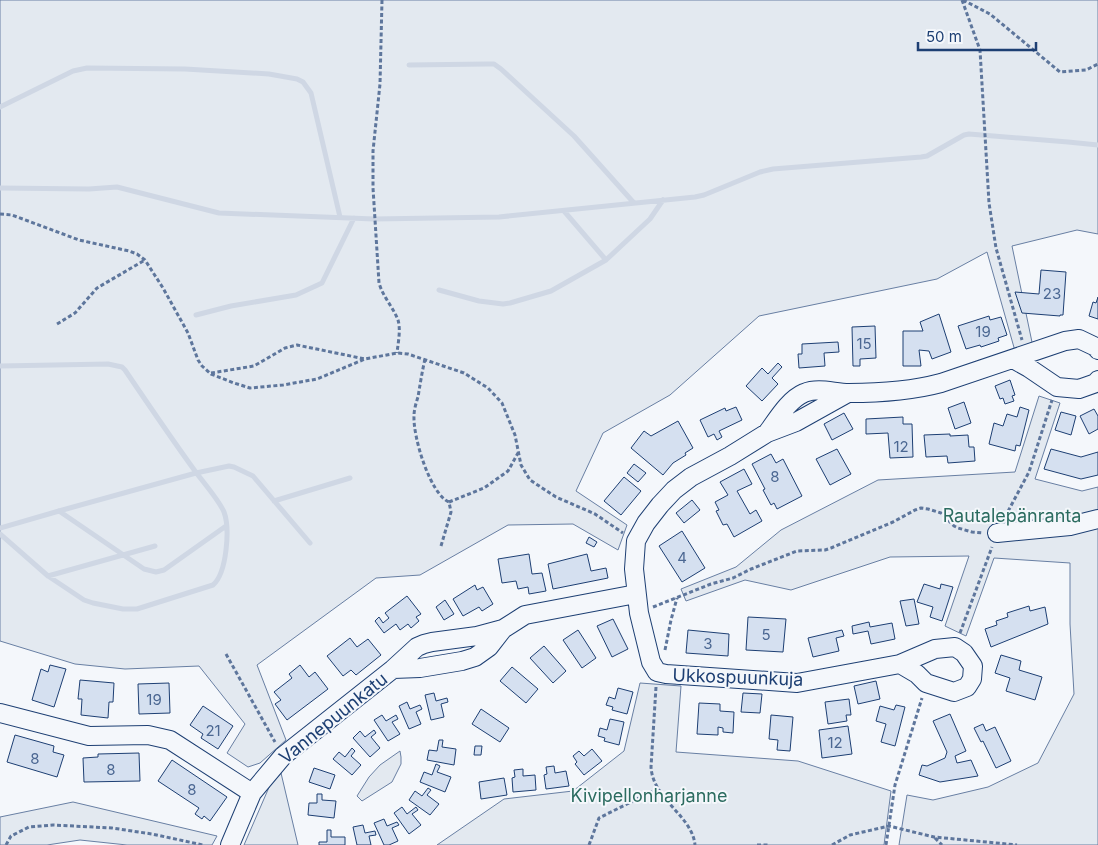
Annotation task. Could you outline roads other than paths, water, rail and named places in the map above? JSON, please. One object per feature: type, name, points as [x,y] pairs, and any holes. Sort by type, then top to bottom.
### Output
[{"type":"street","points":[[1098,350],[1096,347],[1079,339],[1065,341],[1019,357],[1028,368],[1056,388],[1079,389],[1096,383],[1098,380]]},
{"type":"street","name":"Ukkospuunkuja","points":[[900,664],[917,674],[926,683],[954,692],[967,687],[972,679],[973,666],[964,653],[955,647],[935,649],[900,664],[797,683],[657,672],[651,662],[639,614],[634,568],[636,541],[655,511],[674,490],[691,477],[767,433],[796,422],[848,393],[902,391],[922,388],[1019,357]]},
{"type":"street","points":[[997,533],[1070,526],[1098,519]]},
{"type":"street","name":"Vannepuunkatu","points":[[393,669],[420,668],[475,657],[489,647],[503,630],[525,615],[636,594]]},
{"type":"street","name":"Vannepuunkatu","points":[[230,845],[252,793],[283,756],[393,669],[417,647],[432,642],[503,630]]},
{"type":"street","points":[[0,713],[89,736],[148,735],[170,740],[252,793]]},
{"type":"waterway","points":[[409,65],[494,64],[574,136],[634,203]]},
{"type":"waterway","points":[[0,107],[73,71],[87,68],[185,69],[269,74],[297,79],[303,82],[311,93],[340,217]]},
{"type":"waterway","points":[[0,188],[89,189],[117,187],[219,213],[374,219],[499,217],[695,197],[760,172],[773,169],[927,156],[969,134],[1098,145]]},
{"type":"waterway","points":[[439,290],[479,301],[503,304],[551,291],[606,260],[650,219],[663,200]]},
{"type":"waterway","points":[[564,211],[606,260]]},
{"type":"waterway","points":[[196,315],[231,306],[296,295],[322,283],[354,218]]},
{"type":"waterway","points":[[0,366],[108,364],[122,367],[222,507],[226,519],[227,539],[221,571],[213,585],[137,609],[123,609],[84,600],[48,576],[0,534]]},
{"type":"waterway","points":[[0,528],[196,473],[229,466],[253,476],[310,543]]},
{"type":"waterway","points":[[274,501],[350,478]]},
{"type":"waterway","points":[[59,511],[144,569],[156,572],[164,570],[226,526]]},
{"type":"waterway","points":[[48,576],[155,546]]},
{"type":"park label","name":"Rautalepänranta","points":[[1012,515]]},
{"type":"park label","name":"Kivipellonharjanne","points":[[649,795]]}]
